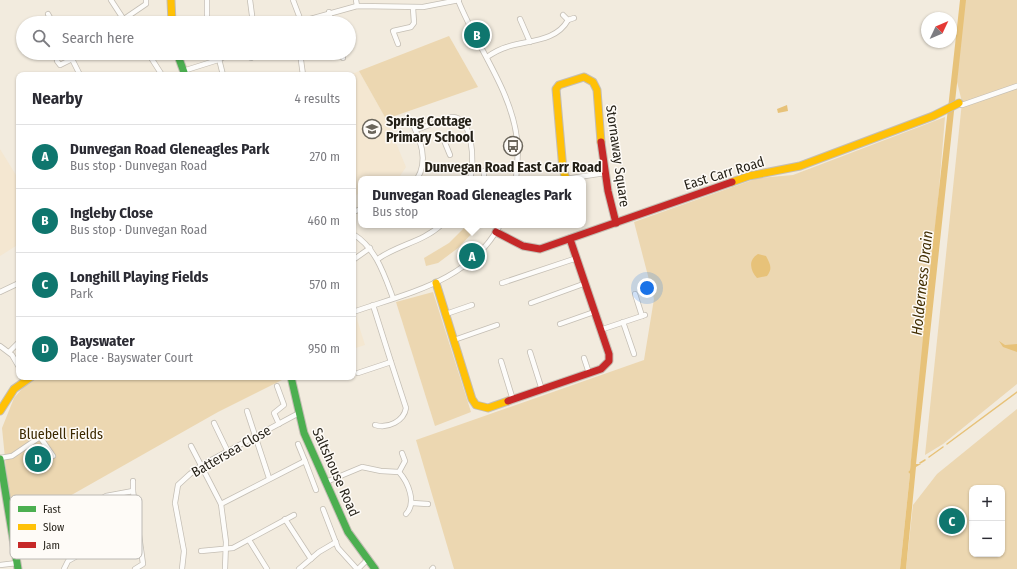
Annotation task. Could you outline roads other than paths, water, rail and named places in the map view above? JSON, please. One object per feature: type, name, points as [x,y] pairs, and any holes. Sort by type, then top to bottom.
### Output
[{"type":"street","points":[[131,16],[146,4],[146,0]]},
{"type":"street","points":[[171,0],[172,16]]},
{"type":"street","points":[[207,0],[207,16]]},
{"type":"street","points":[[250,0],[252,16]]},
{"type":"street","points":[[293,0],[297,16]]},
{"type":"street","points":[[356,0],[357,6]]},
{"type":"street","points":[[317,16],[357,6],[413,8],[437,2],[459,0],[466,20],[486,57],[513,118],[518,155],[516,176]]},
{"type":"street","points":[[112,1],[122,16]]},
{"type":"street","points":[[398,44],[393,31],[411,27],[414,23],[413,8]]},
{"type":"street","points":[[329,12],[330,16]]},
{"type":"street","points":[[50,16],[56,14]]},
{"type":"street","points":[[563,15],[568,20]]},
{"type":"street","points":[[486,57],[506,47],[530,42],[556,33],[564,27],[568,20],[574,18]]},
{"type":"street","points":[[520,19],[530,42]]},
{"type":"street","points":[[57,61],[60,66],[70,60]]},
{"type":"street","points":[[72,60],[78,72]]},
{"type":"street","points":[[152,60],[160,72]]},
{"type":"street","points":[[179,60],[184,72]]},
{"type":"street","points":[[186,72],[216,60]]},
{"type":"street","points":[[219,60],[222,72]]},
{"type":"street","points":[[301,60],[303,72]]},
{"type":"street","name":"Stornaway Square","points":[[564,176],[556,89],[559,85],[581,77],[590,79],[597,90],[605,172],[611,207],[616,223]]},
{"type":"street","points":[[960,104],[1017,86]]},
{"type":"street","name":"East Carr Road","points":[[496,232],[530,249],[540,249],[616,223],[639,213],[749,176],[800,166],[960,104]]},
{"type":"street","points":[[416,130],[451,117],[457,116],[461,118],[469,136],[474,153],[470,176]]},
{"type":"street","points":[[412,122],[422,147],[422,170],[419,176]]},
{"type":"street","points":[[443,138],[450,156]]},
{"type":"street","points":[[582,176],[605,172]]},
{"type":"street","points":[[378,259],[390,251],[433,232],[438,228]]},
{"type":"street","points":[[356,311],[436,283],[456,273],[485,247],[498,228]]},
{"type":"street","points":[[356,236],[370,248],[378,259],[393,298]]},
{"type":"street","points":[[436,283],[472,399],[476,405],[488,408],[601,369],[608,364],[610,359],[570,239]]},
{"type":"street","points":[[356,258],[370,248]]},
{"type":"street","points":[[502,283],[577,258]]},
{"type":"street","points":[[0,292],[16,284]]},
{"type":"street","points":[[531,303],[586,284]]},
{"type":"street","points":[[600,330],[644,316],[635,294]]},
{"type":"street","points":[[446,314],[472,304]]},
{"type":"street","points":[[373,305],[406,408],[405,415],[398,422],[380,427],[375,425]]},
{"type":"street","points":[[560,324],[594,312]]},
{"type":"street","points":[[624,322],[634,354]]},
{"type":"street","points":[[454,340],[497,325]]},
{"type":"street","points":[[9,352],[16,345]]},
{"type":"street","points":[[0,346],[9,352],[16,362]]},
{"type":"street","points":[[530,352],[542,390]]},
{"type":"street","points":[[584,358],[589,373]]},
{"type":"street","points":[[358,373],[391,362]]},
{"type":"street","points":[[501,362],[512,400]]},
{"type":"street","points":[[0,411],[14,389],[25,380]]},
{"type":"street","name":"Saltshouse Road","points":[[292,380],[298,413],[304,433],[348,532],[374,569]]},
{"type":"street","points":[[277,386],[284,405],[274,412],[279,424]]},
{"type":"street","points":[[247,411],[269,478]]},
{"type":"street","name":"Battersea Close","points":[[182,569],[184,551],[176,503],[178,485],[202,465],[298,413]]},
{"type":"street","points":[[214,423],[228,452]]},
{"type":"street","points":[[10,518],[0,458],[12,456],[40,437],[53,456]]},
{"type":"street","points":[[298,444],[316,490]]},
{"type":"street","points":[[191,446],[221,504],[226,550],[225,569]]},
{"type":"street","points":[[399,472],[405,461],[402,453]]},
{"type":"street","points":[[221,504],[269,478],[305,461]]},
{"type":"street","points":[[326,482],[362,467],[381,471],[399,472]]},
{"type":"street","points":[[399,472],[408,487],[412,503],[411,510],[406,514]]},
{"type":"street","points":[[133,481],[133,495]]},
{"type":"street","points":[[111,495],[133,491]]},
{"type":"street","points":[[412,503],[428,504]]},
{"type":"street","points":[[323,509],[336,542],[357,569],[367,560]]},
{"type":"street","points":[[201,551],[226,550],[249,540],[294,515]]},
{"type":"street","points":[[285,519],[311,558]]},
{"type":"street","points":[[249,540],[267,569]]},
{"type":"street","points":[[299,569],[311,558],[336,542]]},
{"type":"street","points":[[64,569],[68,561],[72,559]]},
{"type":"street","points":[[135,569],[143,564],[142,559]]},
{"type":"street","points":[[0,565],[18,566]]},
{"type":"waterway","points":[[947,444],[1017,392]]},
{"type":"waterway","points":[[929,457],[943,447]]},
{"type":"waterway","points":[[920,463],[925,460]]},
{"type":"place","name":"Ingleby Close","points":[[477,35]]},
{"type":"place","name":"Spring Cottage Primary School","points":[[372,129]]},
{"type":"place","name":"Dunvegan Road East Carr Road","points":[[513,146]]},
{"type":"place","name":"Dunvegan Road Gleneagles Park","points":[[472,256]]},
{"type":"place","name":"Bayswater","points":[[38,459]]},
{"type":"place","name":"Longhill Playing Fields","points":[[952,521]]},
{"type":"water label","name":"Holderness Drain","points":[[922,283]]},
{"type":"park label","name":"Bluebell Fields","points":[[61,434]]}]
